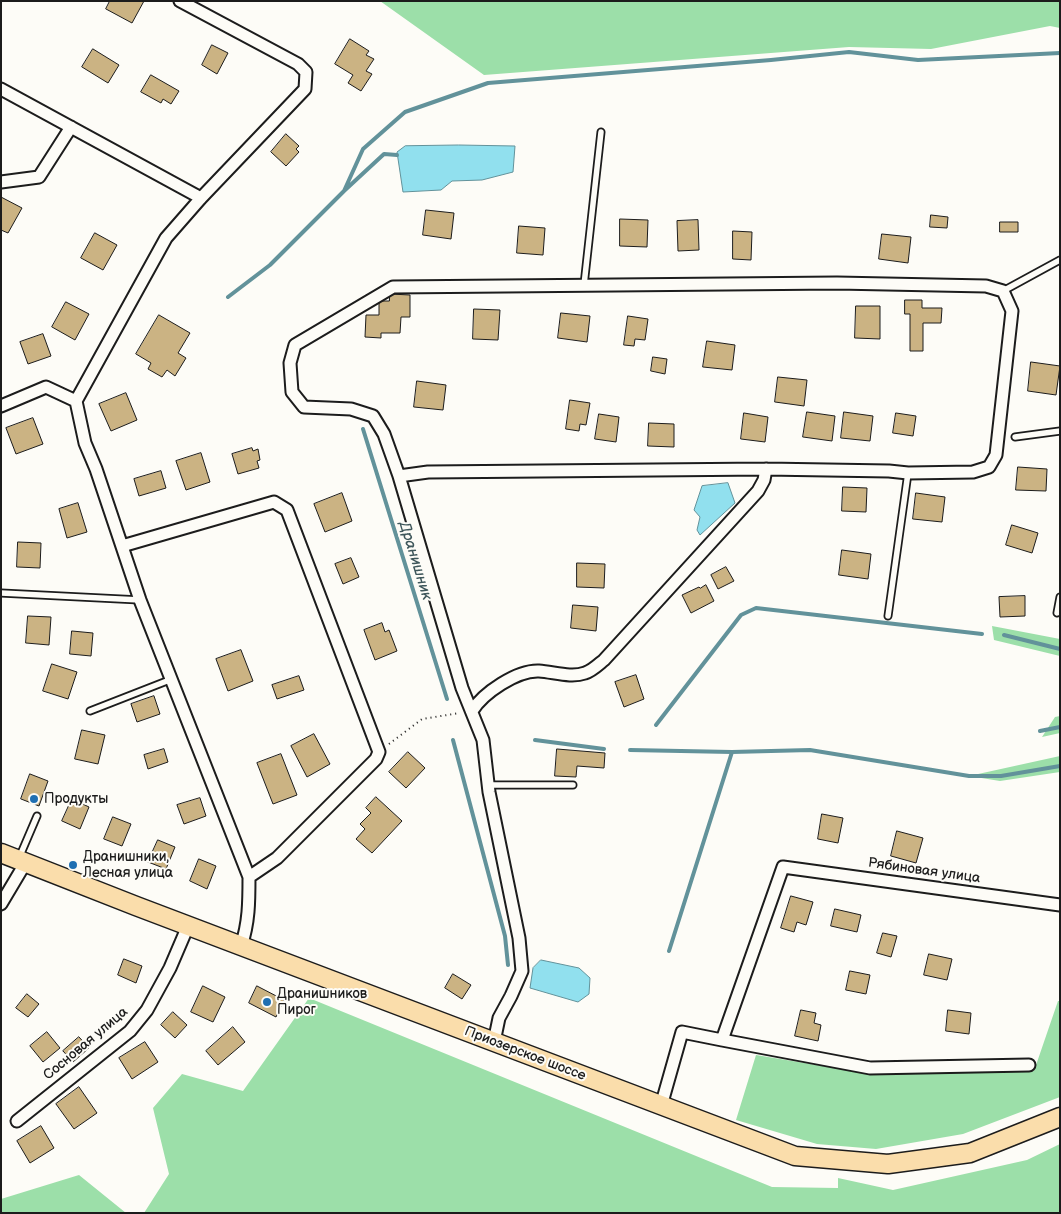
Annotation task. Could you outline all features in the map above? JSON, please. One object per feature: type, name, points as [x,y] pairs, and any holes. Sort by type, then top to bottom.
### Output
[{"type":"main road","name":"Приозерское шоссе","points":[[1,853],[188,926],[795,1156],[888,1164],[970,1153],[1060,1117]]},
{"type":"street","points":[[180,1],[298,64],[306,72],[305,89],[200,198],[166,238],[76,401],[85,443],[96,469],[140,600],[249,877],[249,909],[246,931],[241,946]]},
{"type":"street","points":[[1,89],[200,198]]},
{"type":"street","points":[[1,182],[38,177],[71,127]]},
{"type":"street","points":[[399,476],[428,472],[766,469],[908,473],[973,472],[989,467],[996,455],[1012,311],[1003,291],[986,286],[846,283],[393,287],[295,345],[290,363],[292,392],[304,407],[351,409],[372,416],[384,434],[399,476],[462,688],[483,740],[488,785],[519,938],[522,972],[498,1018],[494,1042]]},
{"type":"street","points":[[1,406],[46,387],[76,401]]},
{"type":"street","points":[[472,711],[478,701],[508,679],[524,673],[538,671],[565,675],[586,673],[604,660],[758,491],[764,480],[766,469]]},
{"type":"street","points":[[122,546],[274,502],[287,510],[379,752],[376,759],[277,858],[249,877]]},
{"type":"street","points":[[1,904],[22,861]]},
{"type":"street","name":"Рябиновая улица","points":[[722,1040],[783,867],[1060,905]]},
{"type":"street","name":"Сосновая улица","points":[[17,1121],[130,1031],[148,1010],[170,968],[188,926]]},
{"type":"street","points":[[662,1106],[682,1032],[870,1068],[1029,1065]]},
{"type":"lane","points":[[584,285],[602,132]]},
{"type":"lane","points":[[1003,291],[1060,260]]},
{"type":"lane","points":[[1014,436],[1060,431]]},
{"type":"lane","points":[[888,616],[908,473]]},
{"type":"lane","points":[[1,593],[140,600]]},
{"type":"lane","points":[[1060,597],[1057,613],[1060,612]]},
{"type":"lane","points":[[90,711],[172,679]]},
{"type":"lane","points":[[488,785],[573,786]]},
{"type":"lane","points":[[22,861],[37,816]]},
{"type":"path","points":[[379,752],[422,719],[472,711]]},
{"type":"green space","points":[[380,1],[1060,1],[1060,28],[1050,26],[931,49],[849,47],[484,75]]},
{"type":"green space","points":[[992,626],[1060,639],[1060,656],[994,640]]},
{"type":"green space","points":[[1060,716],[1060,733],[1042,737],[1055,717]]},
{"type":"green space","points":[[1060,756],[1060,772],[1000,781],[969,776]]},
{"type":"green space","points":[[309,998],[772,1187],[838,1188],[838,1178],[893,1190],[1027,1160],[1060,1144],[1060,1213],[144,1213],[169,1174],[153,1108],[182,1074],[243,1091]]},
{"type":"green space","points":[[1058,1001],[1060,1001],[1060,1097],[963,1134],[876,1149],[817,1144],[736,1120],[756,1055],[871,1074],[1034,1071]]},
{"type":"green space","points":[[79,1175],[126,1213],[1,1213],[1,1199]]},
{"type":"water","points":[[405,146],[515,146],[513,172],[482,180],[452,181],[441,190],[403,192],[397,152]]},
{"type":"water","points":[[728,483],[735,503],[700,535],[697,530],[700,517],[694,510],[702,486]]},
{"type":"water","points":[[541,960],[579,968],[590,978],[589,994],[578,1002],[530,988],[533,968]]},
{"type":"building","points":[[110,1],[144,1],[132,23],[106,9]]},
{"type":"building","points":[[350,39],[369,51],[366,55],[374,59],[366,71],[372,74],[361,91],[348,83],[353,75],[335,64]]},
{"type":"building","points":[[212,45],[228,53],[217,74],[202,65]]},
{"type":"building","points":[[93,49],[119,65],[108,83],[82,67]]},
{"type":"building","points":[[151,75],[179,91],[171,104],[163,99],[161,103],[141,92]]},
{"type":"building","points":[[286,134],[299,146],[296,149],[299,152],[286,166],[271,152]]},
{"type":"building","points":[[1,197],[22,208],[8,233],[1,230]]},
{"type":"building","points":[[426,210],[454,213],[451,239],[423,235]]},
{"type":"building","points":[[931,215],[948,217],[947,228],[930,227]]},
{"type":"building","points":[[620,219],[648,220],[647,247],[620,246]]},
{"type":"building","points":[[698,220],[699,250],[678,251],[677,221]]},
{"type":"building","points":[[1000,222],[1018,222],[1018,232],[1000,232]]},
{"type":"building","points":[[519,226],[545,228],[543,255],[517,253]]},
{"type":"building","points":[[733,231],[752,232],[751,260],[733,259]]},
{"type":"building","points":[[95,233],[117,245],[103,270],[81,258]]},
{"type":"building","points":[[882,234],[911,237],[908,263],[879,259]]},
{"type":"building","points":[[390,294],[410,295],[410,317],[401,317],[400,333],[381,333],[381,338],[365,337],[366,315],[379,315],[379,301],[389,301]]},
{"type":"building","points":[[905,300],[922,300],[922,308],[942,308],[941,323],[923,323],[923,351],[910,351],[910,314],[905,314]]},
{"type":"building","points":[[66,302],[89,314],[75,340],[52,327]]},
{"type":"building","points":[[856,306],[880,306],[880,339],[855,338]]},
{"type":"building","points":[[474,309],[500,310],[498,340],[473,339]]},
{"type":"building","points":[[561,313],[590,316],[587,342],[558,338]]},
{"type":"building","points":[[159,315],[190,333],[178,353],[186,358],[175,376],[167,370],[162,377],[148,369],[151,363],[136,354]]},
{"type":"building","points":[[628,316],[648,319],[645,340],[635,339],[634,346],[624,345]]},
{"type":"building","points":[[43,334],[51,356],[28,364],[20,342]]},
{"type":"building","points":[[707,341],[735,345],[732,370],[703,367]]},
{"type":"building","points":[[653,357],[667,359],[665,374],[651,371]]},
{"type":"building","points":[[1031,362],[1060,366],[1056,395],[1028,391]]},
{"type":"building","points":[[778,377],[807,380],[804,406],[775,402]]},
{"type":"building","points":[[417,381],[446,385],[443,410],[414,407]]},
{"type":"building","points":[[126,393],[137,420],[111,431],[99,404]]},
{"type":"building","points":[[570,400],[590,403],[586,425],[580,424],[579,431],[566,429]]},
{"type":"building","points":[[807,412],[835,416],[832,441],[803,437]]},
{"type":"building","points":[[844,412],[873,416],[870,441],[841,438]]},
{"type":"building","points":[[744,413],[768,417],[765,442],[741,439]]},
{"type":"building","points":[[896,413],[916,416],[913,436],[893,433]]},
{"type":"building","points":[[599,414],[619,417],[616,442],[595,439]]},
{"type":"building","points":[[33,418],[43,444],[16,454],[6,428]]},
{"type":"building","points":[[649,423],[674,424],[674,447],[648,446]]},
{"type":"building","points":[[252,448],[253,451],[258,449],[260,460],[257,461],[259,468],[238,474],[232,454]]},
{"type":"building","points":[[201,453],[210,482],[186,490],[176,461]]},
{"type":"building","points":[[1018,467],[1047,469],[1046,491],[1016,490]]},
{"type":"building","points":[[161,471],[166,488],[139,496],[134,479]]},
{"type":"building","points":[[843,487],[867,488],[866,512],[842,511]]},
{"type":"building","points":[[342,493],[352,521],[325,532],[314,504]]},
{"type":"building","points":[[916,493],[945,497],[942,522],[913,519]]},
{"type":"building","points":[[78,503],[87,532],[67,538],[59,509]]},
{"type":"building","points":[[1012,525],[1038,533],[1032,553],[1006,545]]},
{"type":"building","points":[[18,542],[41,543],[40,568],[17,567]]},
{"type":"building","points":[[842,550],[871,554],[868,579],[839,575]]},
{"type":"building","points":[[351,558],[359,577],[343,584],[335,564]]},
{"type":"building","points":[[577,563],[605,564],[604,588],[577,587]]},
{"type":"building","points":[[726,567],[734,581],[718,589],[711,575]]},
{"type":"building","points":[[706,585],[714,601],[691,613],[682,595]]},
{"type":"building","points":[[1025,596],[1025,616],[1000,617],[999,597]]},
{"type":"building","points":[[573,605],[598,607],[596,631],[571,628]]},
{"type":"building","points":[[28,616],[51,617],[49,645],[26,643]]},
{"type":"building","points":[[382,623],[385,632],[389,630],[397,651],[375,660],[364,630]]},
{"type":"building","points":[[72,631],[93,633],[91,656],[70,654]]},
{"type":"building","points":[[241,650],[253,681],[228,691],[216,659]]},
{"type":"building","points":[[52,664],[77,672],[68,699],[43,691]]},
{"type":"building","points":[[636,675],[644,699],[624,707],[615,682]]},
{"type":"building","points":[[299,676],[304,690],[277,699],[272,685]]},
{"type":"building","points":[[154,696],[160,714],[137,722],[131,704]]},
{"type":"building","points":[[82,730],[105,735],[98,764],[75,759]]},
{"type":"building","points":[[314,734],[330,764],[307,777],[291,746]]},
{"type":"building","points":[[164,749],[168,762],[148,769],[144,755]]},
{"type":"building","points":[[557,749],[605,753],[604,768],[577,766],[576,777],[555,776]]},
{"type":"building","points":[[408,752],[425,768],[406,788],[389,772]]},
{"type":"building","points":[[281,754],[297,795],[273,804],[257,763]]},
{"type":"building","points":[[30,774],[48,781],[39,806],[21,799]]},
{"type":"building","points":[[376,797],[402,821],[372,853],[356,839],[365,829],[360,824],[371,813],[366,808]]},
{"type":"building","points":[[200,798],[206,816],[184,824],[177,805]]},
{"type":"building","points":[[72,799],[89,807],[80,829],[62,821]]},
{"type":"building","points":[[822,814],[843,818],[838,843],[818,839]]},
{"type":"building","points":[[113,817],[131,824],[122,846],[104,839]]},
{"type":"building","points":[[897,831],[923,838],[916,863],[891,856]]},
{"type":"building","points":[[158,840],[175,847],[166,869],[148,862]]},
{"type":"building","points":[[199,859],[216,866],[207,889],[190,881]]},
{"type":"building","points":[[791,896],[813,902],[806,925],[797,922],[794,932],[781,928]]},
{"type":"building","points":[[835,909],[861,915],[857,932],[831,926]]},
{"type":"building","points":[[883,933],[897,936],[891,957],[877,953]]},
{"type":"building","points":[[929,954],[952,959],[947,980],[924,975]]},
{"type":"building","points":[[124,959],[142,966],[136,983],[118,975]]},
{"type":"building","points":[[850,971],[870,975],[866,994],[846,990]]},
{"type":"building","points":[[453,974],[471,985],[462,999],[445,988]]},
{"type":"building","points":[[203,986],[225,997],[213,1022],[191,1012]]},
{"type":"building","name":"Дранишников Пирог","points":[[257,986],[284,1000],[276,1017],[249,1003]]},
{"type":"building","points":[[27,994],[39,1004],[28,1017],[16,1008]]},
{"type":"building","points":[[801,1010],[816,1013],[814,1023],[821,1025],[818,1041],[795,1036]]},
{"type":"building","points":[[948,1010],[971,1013],[969,1034],[946,1031]]},
{"type":"building","points":[[173,1012],[187,1025],[175,1038],[161,1025]]},
{"type":"building","points":[[233,1027],[245,1042],[218,1065],[206,1051]]},
{"type":"building","points":[[47,1032],[60,1048],[43,1062],[30,1046]]},
{"type":"building","points":[[79,1037],[89,1048],[73,1062],[63,1051]]},
{"type":"building","points":[[145,1042],[158,1062],[132,1079],[119,1058]]},
{"type":"building","points":[[79,1087],[97,1113],[74,1129],[56,1104]]},
{"type":"building","points":[[41,1126],[54,1148],[30,1163],[17,1141]]},
{"type":"waterway","points":[[344,191],[363,149],[405,112],[488,83],[849,52],[918,60],[1060,53]]},
{"type":"waterway","points":[[228,297],[270,265],[384,154],[397,155]]},
{"type":"waterway","name":"Дранишник","points":[[363,429],[447,699]]},
{"type":"waterway","points":[[656,725],[741,615],[756,608],[982,634]]},
{"type":"waterway","points":[[1004,635],[1060,649]]},
{"type":"waterway","points":[[1040,731],[1060,727]]},
{"type":"waterway","points":[[453,740],[505,936],[508,965]]},
{"type":"waterway","points":[[535,740],[604,749]]},
{"type":"waterway","points":[[630,750],[732,752]]},
{"type":"waterway","points":[[669,951],[732,752],[810,750],[969,776],[1001,776],[1060,766]]},
{"type":"place","name":"Продукты","points":[[34,799]]},
{"type":"place","name":"Дранишники, Лесная улица","points":[[73,865]]},
{"type":"place","name":"Дранишников Пирог","points":[[267,1002]]}]
